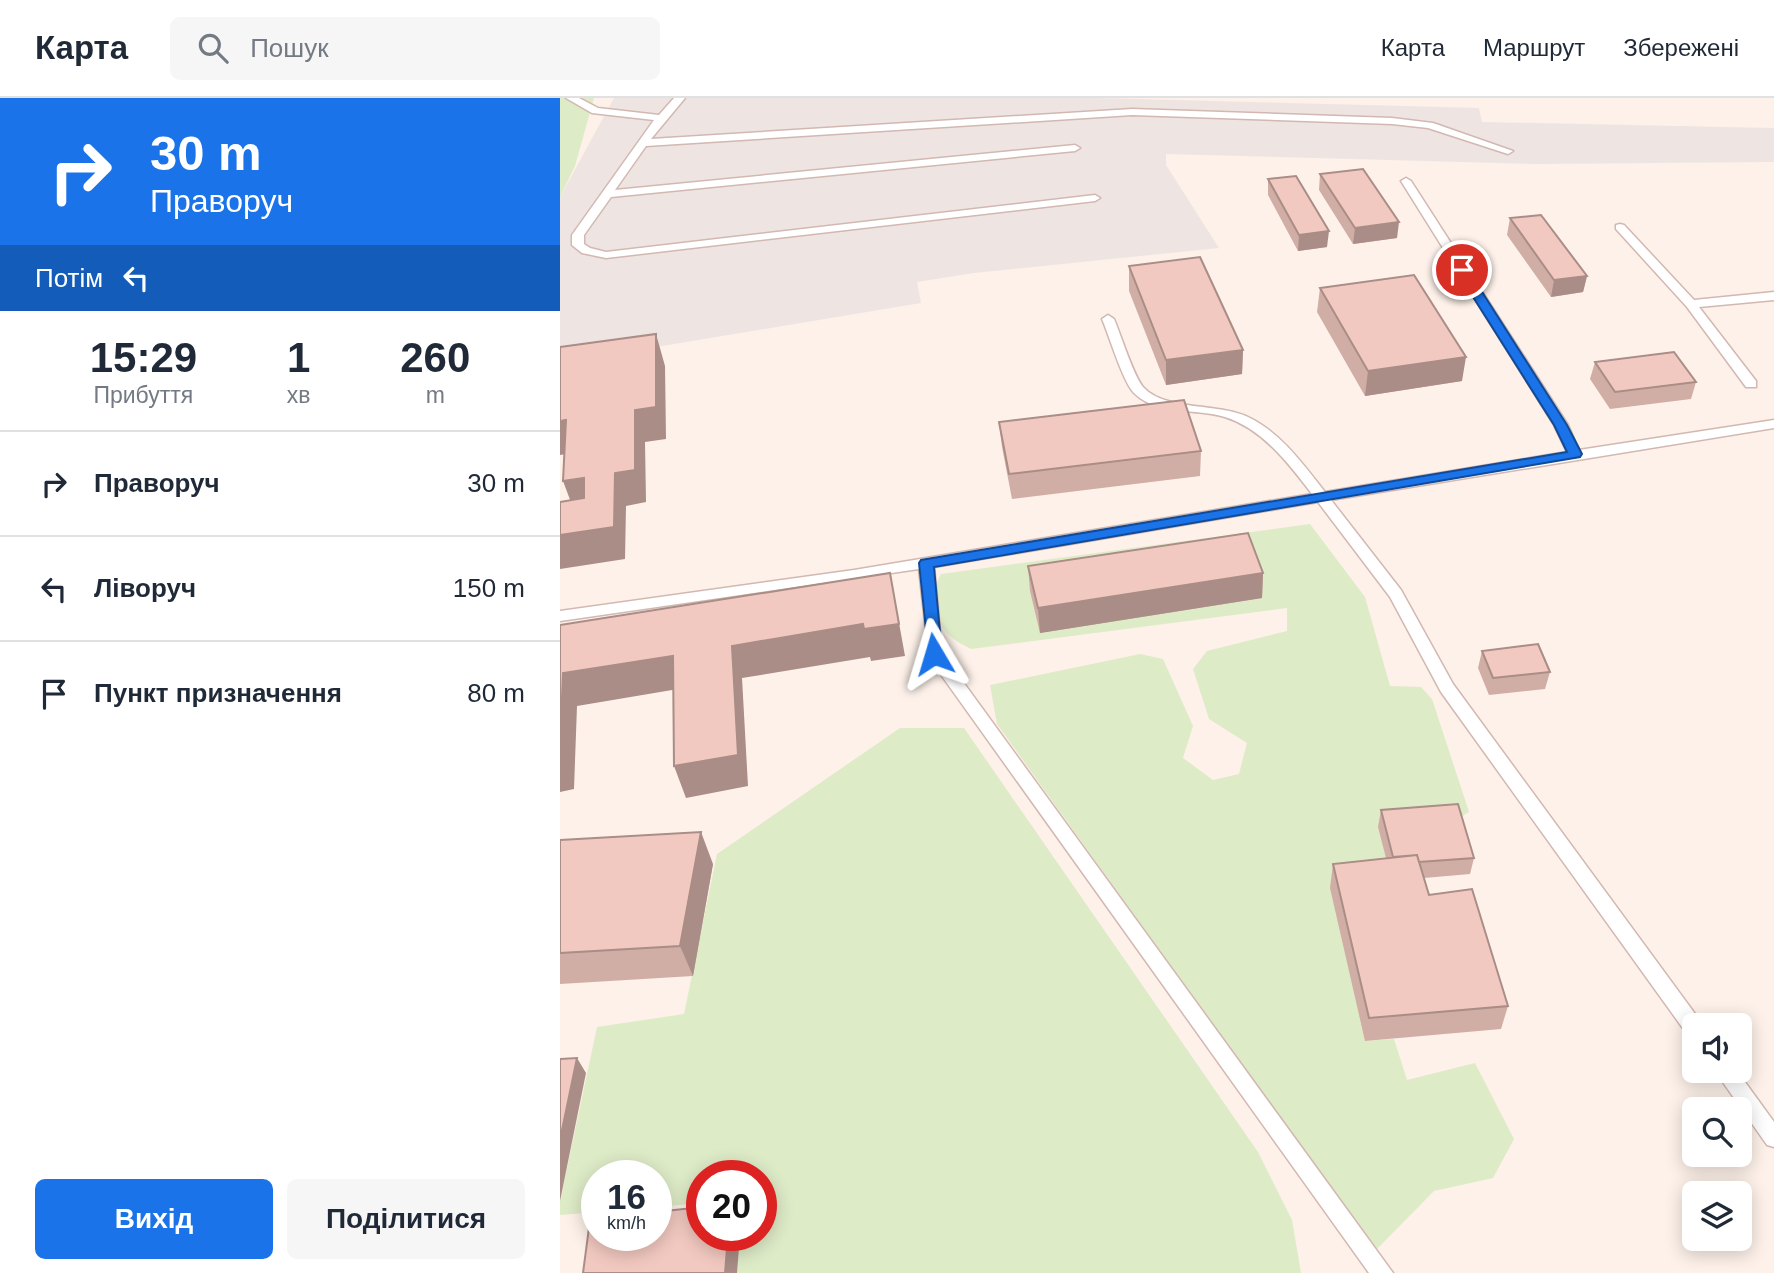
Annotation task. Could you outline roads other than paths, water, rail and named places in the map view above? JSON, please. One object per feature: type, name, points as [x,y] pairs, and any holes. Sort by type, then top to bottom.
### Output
[{"type":"lane","points":[[571,98],[596,111],[661,118]]},
{"type":"lane","points":[[680,98],[661,118],[578,235],[578,245],[586,251],[606,255],[1095,198]]},
{"type":"lane","points":[[643,143],[1132,112],[1392,121],[1429,125],[1508,151]]},
{"type":"lane","points":[[607,194],[1074,148]]},
{"type":"lane","points":[[1406,181],[1561,425],[1575,454]]},
{"type":"lane","points":[[1620,227],[1691,304],[1751,384]]},
{"type":"lane","points":[[1691,304],[1774,296]]},
{"type":"lane","points":[[1108,319],[1137,389],[1151,400],[1244,419],[1269,437],[1295,463],[1319,498],[1395,594],[1447,688],[1683,1013]]},
{"type":"lane","points":[[560,616],[926,563],[1575,454],[1774,424]]},
{"type":"lane","points":[[926,563],[934,654],[1382,1273]]},
{"type":"lane","points":[[1734,1083],[1774,1138]]}]
